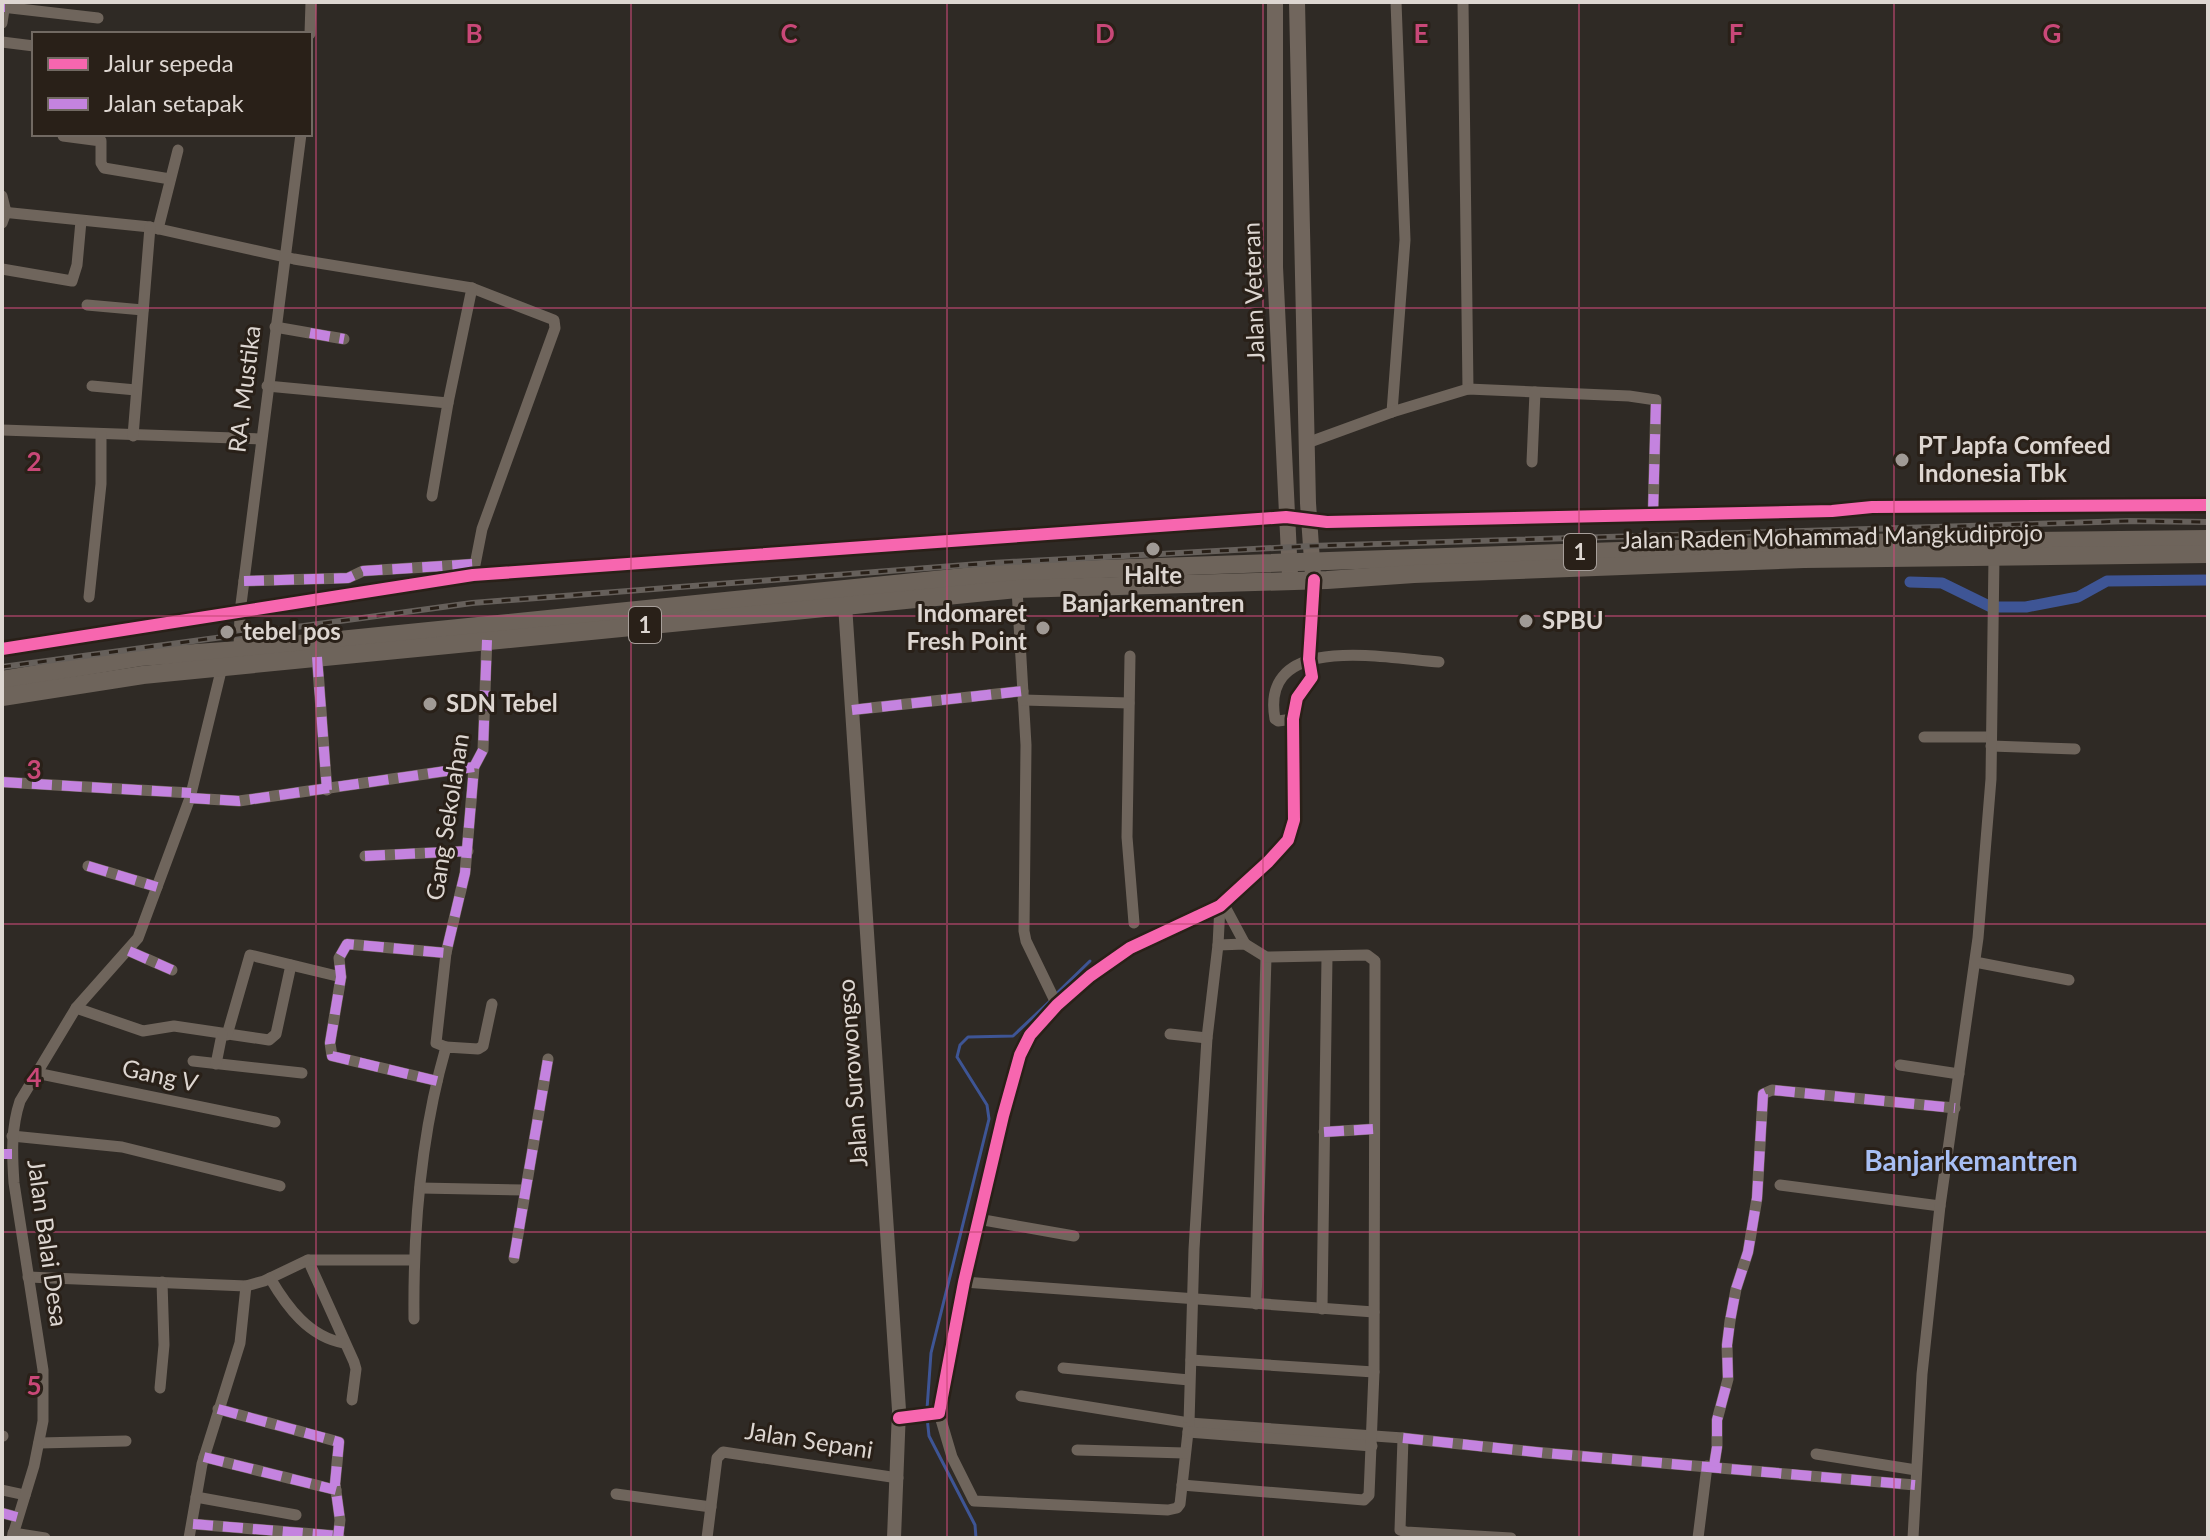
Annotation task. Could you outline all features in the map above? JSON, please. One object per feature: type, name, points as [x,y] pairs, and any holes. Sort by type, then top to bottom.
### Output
[{"type":"highway","name":"Jalan Raden Mohammad Mangkudiprojo","points":[[1313,571],[1849,543],[2208,539]]},
{"type":"highway","name":"Jalan Raden Mohammad Mangkudiprojo","points":[[1313,571],[1446,572],[1804,559],[2208,554]]},
{"type":"highway","name":"1","points":[[2,680],[140,657],[845,605],[1017,589],[1313,571]]},
{"type":"highway","name":"1","points":[[2,697],[143,675],[317,657],[487,631],[1014,572],[1289,572]]},
{"type":"main road","name":"Jalan Veteran","points":[[1275,2],[1275,267],[1289,572]]},
{"type":"main road","name":"Jalan Veteran","points":[[1297,2],[1309,518],[1313,571]]},
{"type":"main road","points":[[1275,267],[1305,268]]},
{"type":"street","points":[[310,32],[311,2]]},
{"type":"street","points":[[1392,412],[1405,240],[1396,2]]},
{"type":"street","points":[[1463,2],[1468,389]]},
{"type":"street","points":[[2,23],[4,5],[98,18]]},
{"type":"street","points":[[2,42],[32,46]]},
{"type":"street","points":[[63,136],[101,141],[101,163],[104,168],[170,179]]},
{"type":"street","name":"RA. Mustika","points":[[239,650],[240,612],[267,386],[287,257],[301,136]]},
{"type":"street","points":[[133,436],[143,310],[154,228],[178,150]]},
{"type":"street","points":[[2,196],[3,216],[154,228],[287,257],[472,288],[554,320],[556,324],[482,529],[474,570]]},
{"type":"street","points":[[2,269],[72,281],[77,265],[81,221]]},
{"type":"street","points":[[432,496],[472,288]]},
{"type":"street","points":[[87,305],[143,310]]},
{"type":"street","points":[[275,327],[344,339]]},
{"type":"street","points":[[92,386],[136,390]]},
{"type":"street","points":[[267,386],[448,403]]},
{"type":"street","points":[[1307,443],[1468,389],[1629,396],[1656,400],[1653,514]]},
{"type":"street","points":[[1532,462],[1535,392]]},
{"type":"street","points":[[2,430],[261,439]]},
{"type":"street","points":[[89,597],[101,484],[101,434]]},
{"type":"street","points":[[244,581],[348,578],[363,571],[474,570],[1286,517],[1327,522],[1832,511],[1872,507],[2208,505]]},
{"type":"street","points":[[1913,1538],[1922,1374],[1940,1206],[1975,962],[1991,779],[1994,556]]},
{"type":"street","points":[[2,649],[240,612],[474,570]]},
{"type":"street","points":[[1222,904],[1207,1038],[1188,1427],[1180,1504],[1174,1510],[974,1501],[930,1414],[1020,1055],[1055,1000],[1130,948],[1222,904],[1288,840],[1294,820],[1287,720],[1297,698],[1312,677],[1306,663],[1313,571]]},
{"type":"street","points":[[1017,589],[1026,745],[1024,931],[1055,1000]]},
{"type":"street","name":"Jalan Surowongso","points":[[845,605],[899,1418],[894,1538]]},
{"type":"street","name":"Gang Sekolahan","points":[[446,1047],[436,1043],[446,953],[468,851],[474,767],[483,750],[487,631]]},
{"type":"street","points":[[1287,720],[1274,712],[1278,687],[1306,663],[1352,655],[1439,662]]},
{"type":"street","points":[[1130,656],[1127,837],[1134,923]]},
{"type":"street","points":[[317,657],[327,790]]},
{"type":"street","name":"Jalan Balai Desa","points":[[12,1536],[39,1443],[43,1421],[43,1370],[7,1154],[20,1101],[36,1073],[76,1008],[138,938],[190,795],[222,667]]},
{"type":"street","points":[[852,710],[1023,696],[1129,703]]},
{"type":"street","points":[[1924,737],[2075,749]]},
{"type":"street","points":[[2,782],[239,801],[474,767]]},
{"type":"street","points":[[365,856],[468,851]]},
{"type":"street","points":[[88,866],[157,887]]},
{"type":"street","points":[[1182,1485],[1364,1500],[1369,1495],[1374,1372],[1375,961],[1367,955],[1266,957],[1245,944],[1222,904]]},
{"type":"street","points":[[437,1081],[332,1056],[330,1043],[341,977],[340,954],[347,944],[446,953]]},
{"type":"street","points":[[1218,945],[1245,944]]},
{"type":"street","points":[[129,951],[172,970]]},
{"type":"street","points":[[216,1064],[250,955],[341,977]]},
{"type":"street","points":[[1256,1304],[1266,957]]},
{"type":"street","points":[[1322,1309],[1327,957]]},
{"type":"street","points":[[1975,962],[2069,980]]},
{"type":"street","points":[[76,1008],[143,1031],[174,1026],[266,1040],[275,1037],[291,965]]},
{"type":"street","points":[[414,1319],[414,1260],[420,1188],[437,1081],[446,1047],[481,1049],[492,1004]]},
{"type":"street","points":[[1170,1034],[1207,1038]]},
{"type":"street","points":[[514,1258],[548,1059]]},
{"type":"street","points":[[193,1061],[302,1073]]},
{"type":"street","points":[[1900,1065],[1959,1074]]},
{"type":"street","name":"Gang V","points":[[36,1073],[275,1122]]},
{"type":"street","points":[[1698,1538],[1710,1466],[1717,1447],[1717,1420],[1728,1379],[1730,1321],[1748,1252],[1757,1198],[1763,1094],[1772,1090],[1955,1108]]},
{"type":"street","points":[[1324,1132],[1373,1129]]},
{"type":"street","points":[[12,1136],[122,1147],[280,1186]]},
{"type":"street","points":[[1780,1185],[1940,1206]]},
{"type":"street","points":[[420,1188],[525,1190]]},
{"type":"street","points":[[978,1219],[1074,1236]]},
{"type":"street","points":[[28,1277],[246,1286],[308,1260],[414,1260]]},
{"type":"street","points":[[308,1260],[356,1369],[352,1400]]},
{"type":"street","points":[[270,1278],[283,1299],[306,1324],[325,1338],[344,1343]]},
{"type":"street","points":[[160,1388],[164,1345],[162,1282]]},
{"type":"street","points":[[964,1282],[1374,1312]]},
{"type":"street","points":[[189,1538],[204,1457],[240,1343],[246,1286]]},
{"type":"street","points":[[1191,1360],[1374,1372]]},
{"type":"street","points":[[1063,1368],[1189,1380]]},
{"type":"street","points":[[1021,1396],[1188,1427],[1372,1440],[1403,1438],[1915,1485]]},
{"type":"street","points":[[193,1524],[339,1537],[336,1490],[340,1446],[336,1440],[218,1409]]},
{"type":"street","points":[[899,1418],[930,1414]]},
{"type":"street","points":[[1403,1438],[1400,1530],[1511,1538]]},
{"type":"street","points":[[39,1443],[126,1441]]},
{"type":"street","points":[[1077,1450],[1185,1453]]},
{"type":"street","name":"Jalan Sepani","points":[[711,1507],[717,1458],[719,1454],[729,1451],[898,1478]]},
{"type":"street","points":[[1816,1454],[1875,1466],[1916,1470]]},
{"type":"street","points":[[204,1457],[336,1490]]},
{"type":"street","points":[[2,1490],[25,1495]]},
{"type":"street","points":[[616,1494],[711,1507],[707,1538]]},
{"type":"street","points":[[196,1497],[296,1515]]},
{"type":"street","points":[[2,1513],[17,1517]]},
{"type":"street","points":[[12,1536],[45,1538]]},
{"type":"waterway","points":[[1910,582],[1942,583],[1991,607],[2026,607],[2078,597],[2107,581],[2208,580]]},
{"type":"waterway","points":[[1055,995],[1090,961]]},
{"type":"waterway","points":[[927,1409],[931,1353],[989,1119],[987,1105],[957,1057],[960,1045],[968,1037],[1013,1036],[1050,1001]]},
{"type":"waterway","points":[[927,1417],[929,1436],[975,1525],[976,1538]]},
{"type":"railway","points":[[2,667],[472,603],[992,563],[1311,546],[2130,521],[2208,522]]},
{"type":"marked path","points":[[310,333],[344,339]]},
{"type":"marked path","points":[[1653,514],[1656,400]]},
{"type":"marked path","points":[[244,581],[348,578],[363,571],[474,564]]},
{"type":"marked path","points":[[437,1081],[332,1056],[330,1043],[341,977],[339,958],[347,944],[446,953],[465,873],[474,767],[483,750],[487,640]]},
{"type":"marked path","points":[[317,657],[327,790]]},
{"type":"marked path","points":[[852,710],[1023,691]]},
{"type":"marked path","points":[[190,798],[239,801],[474,767]]},
{"type":"marked path","points":[[2,782],[191,793]]},
{"type":"marked path","points":[[365,856],[468,851]]},
{"type":"marked path","points":[[88,866],[157,887]]},
{"type":"marked path","points":[[129,951],[172,970]]},
{"type":"marked path","points":[[514,1258],[548,1059]]},
{"type":"marked path","points":[[1714,1466],[1717,1420],[1728,1379],[1730,1321],[1748,1252],[1757,1198],[1763,1094],[1772,1090],[1955,1108]]},
{"type":"marked path","points":[[1324,1132],[1373,1129]]},
{"type":"marked path","points":[[2,1154],[12,1154]]},
{"type":"marked path","points":[[218,1409],[339,1442],[335,1484],[340,1520],[338,1538]]},
{"type":"marked path","points":[[1403,1438],[1915,1485]]},
{"type":"marked path","points":[[204,1457],[336,1490]]},
{"type":"marked path","points":[[2,1513],[17,1517]]},
{"type":"marked path","points":[[193,1524],[339,1536]]},
{"type":"cycle path","points":[[2,649],[473,575],[1286,517],[1327,522],[1832,511],[1872,507],[2208,505]]},
{"type":"cycle path","points":[[899,1418],[939,1413],[964,1282],[1003,1116],[1020,1055],[1030,1035],[1057,1005],[1090,976],[1130,948],[1220,906],[1288,840],[1294,820],[1293,719],[1297,698],[1312,677],[1309,659],[1314,580]]},
{"type":"place","name":"PT Japfa Comfeed Indonesia Tbk","points":[[1902,460]]},
{"type":"place","name":"Halte Banjarkemantren","points":[[1153,549]]},
{"type":"place","name":"SPBU","points":[[1526,621]]},
{"type":"place","name":"Indomaret Fresh Point","points":[[1043,628]]},
{"type":"place","name":"tebel pos","points":[[227,632]]},
{"type":"place","name":"SDN Tebel","points":[[430,704]]},
{"type":"district","name":"Banjarkemantren","points":[[1971,1161]]}]
